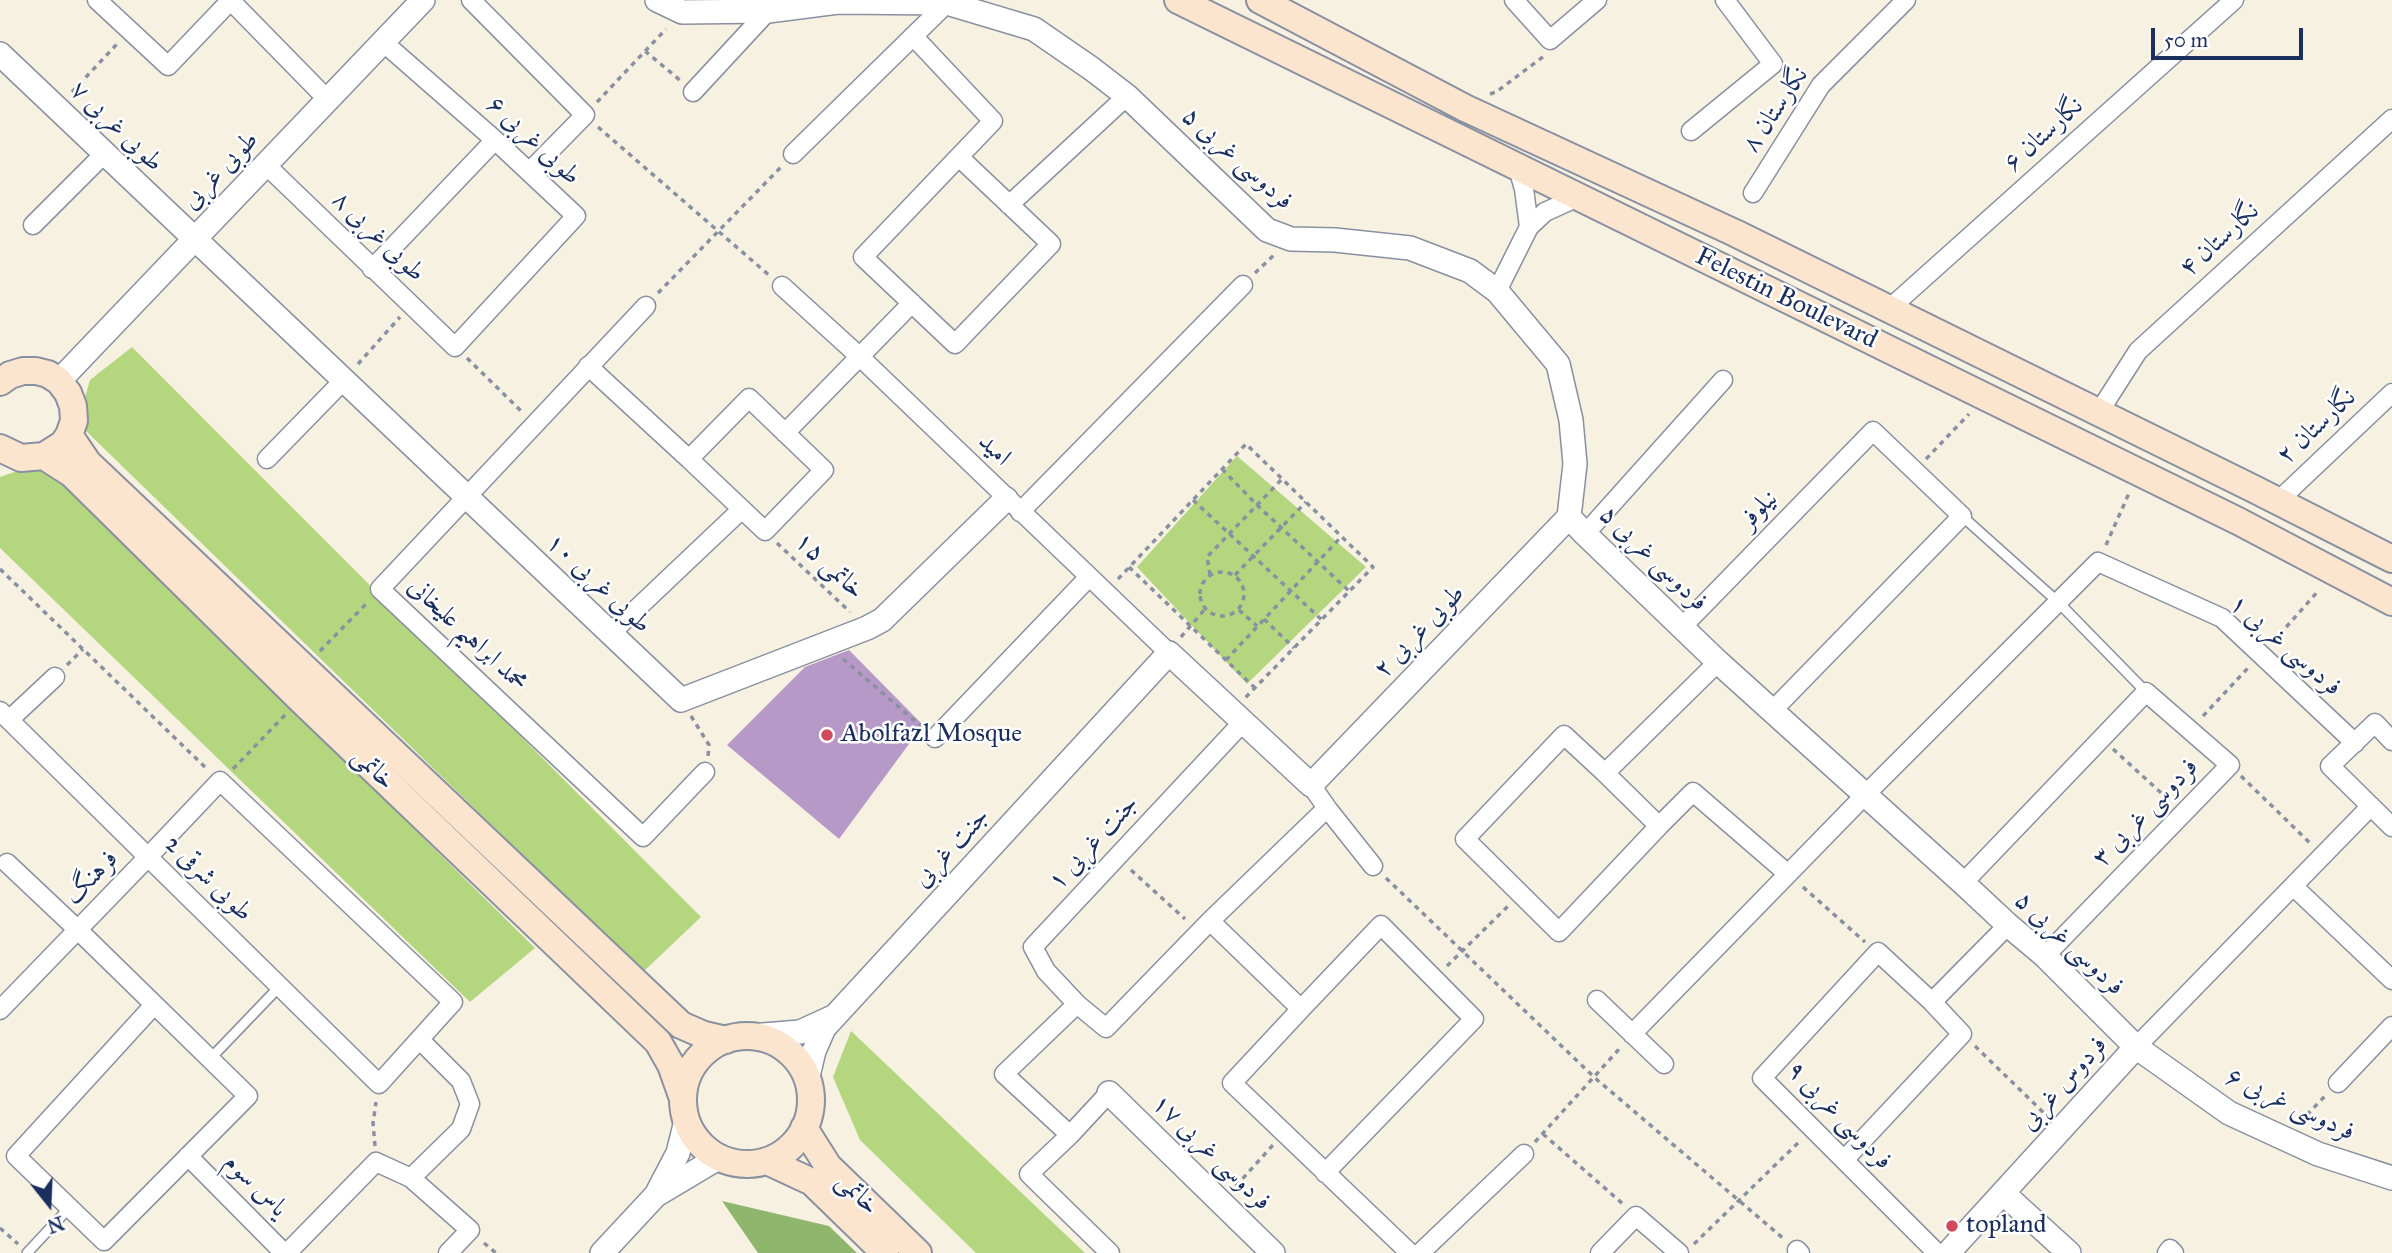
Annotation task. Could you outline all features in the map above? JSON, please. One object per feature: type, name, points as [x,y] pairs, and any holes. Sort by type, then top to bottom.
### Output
[{"type":"main road","name":"Felestin Boulevard","points":[[1178,0],[1205,6],[1518,168],[2238,521],[2392,602]]},
{"type":"main road","name":"Felestin Boulevard","points":[[1260,0],[1465,108],[1735,233],[2392,559]]},
{"type":"main road","points":[[0,448],[21,458],[44,456],[63,444],[74,421],[74,406],[59,382],[36,371],[3,374]]},
{"type":"main road","name":"خاتمی","points":[[69,435],[88,463],[681,1025],[704,1035],[738,1038]]},
{"type":"main road","name":"خاتمی","points":[[44,456],[72,474],[301,700],[658,1042],[671,1065],[684,1109]]},
{"type":"main road","points":[[738,1038],[769,1040],[786,1049],[799,1063],[807,1080],[811,1096],[810,1113],[804,1128],[795,1142],[768,1161],[734,1163],[718,1158],[704,1149],[693,1136],[684,1109],[687,1078],[696,1062],[709,1048],[738,1038]]},
{"type":"main road","name":"خاتمی","points":[[804,1128],[828,1166],[918,1253]]},
{"type":"main road","name":"خاتمی","points":[[768,1161],[812,1182],[885,1253]]},
{"type":"street","points":[[97,0],[169,66],[231,0],[328,100]]},
{"type":"street","name":"طوبی غربی","points":[[59,382],[423,0]]},
{"type":"street","points":[[471,0],[585,115],[529,172]]},
{"type":"street","name":"فردوسی غربی ۵","points":[[657,0],[681,12],[768,10],[837,1],[947,3],[1034,29],[1127,96],[1267,230],[1291,239],[1335,240],[1410,248],[1469,271],[1497,291],[1558,364],[1572,431],[1574,464],[1569,517],[1718,663],[2045,956],[2136,1047]]},
{"type":"street","points":[[1514,0],[1550,40],[1597,0]]},
{"type":"street","name":"نگارستان ۸","points":[[1753,193],[1821,85],[1906,0]]},
{"type":"street","name":"نگارستان ۶","points":[[1889,309],[2234,0]]},
{"type":"street","points":[[793,154],[947,3]]},
{"type":"street","points":[[1691,131],[1773,64],[1733,3]]},
{"type":"street","points":[[694,92],[768,10]]},
{"type":"street","points":[[914,36],[993,121],[863,257],[955,344],[1051,244],[959,157]]},
{"type":"street","name":"طوبی غربی ۶","points":[[383,42],[495,140],[576,216],[455,347]]},
{"type":"street","name":"طوبی غربی ۷","points":[[4,66],[56,108],[194,240]]},
{"type":"street","points":[[1009,205],[1127,96]]},
{"type":"street","name":"نگارستان ۴","points":[[2099,412],[2138,351],[2392,119]]},
{"type":"street","points":[[372,269],[495,140]]},
{"type":"street","points":[[33,225],[104,154]]},
{"type":"street","name":"طوبی غربی ۸","points":[[265,165],[455,347]]},
{"type":"street","points":[[1518,168],[1529,227]]},
{"type":"street","points":[[1497,291],[1529,227],[1545,212],[1578,197]]},
{"type":"street","name":"طوبی غربی ۱۰","points":[[194,240],[681,700]]},
{"type":"street","points":[[681,700],[882,620],[1013,505],[1243,285]]},
{"type":"street","name":"امید","points":[[782,286],[859,356],[1169,653]]},
{"type":"street","points":[[785,433],[912,303]]},
{"type":"street","name":"محمد ابراهیم علیخانی","points":[[646,306],[380,589],[643,837],[705,772]]},
{"type":"street","points":[[588,366],[765,531],[824,470],[749,398],[690,459]]},
{"type":"street","points":[[1586,534],[1723,380]]},
{"type":"street","points":[[267,459],[343,381]]},
{"type":"street","name":"نگارستان ۲","points":[[2278,501],[2392,393]]},
{"type":"street","name":"نیلوفر","points":[[1683,626],[1873,431],[1915,471]]},
{"type":"street","points":[[1773,710],[1962,516],[1915,471]]},
{"type":"street","points":[[610,634],[741,509]]},
{"type":"street","name":"طوبی غربی ۲","points":[[1311,785],[1569,517]]},
{"type":"street","points":[[1632,1034],[1865,795],[2098,562]]},
{"type":"street","name":"فردوسی غربی ۱","points":[[2098,562],[2222,618],[2355,743]]},
{"type":"street","points":[[935,738],[1089,577]]},
{"type":"street","points":[[1169,653],[1311,785],[1373,866]]},
{"type":"street","name":"جنت غربی","points":[[738,1038],[800,1032],[835,1016],[1169,653]]},
{"type":"street","points":[[1605,774],[1718,663]]},
{"type":"street","points":[[3,720],[55,677]]},
{"type":"street","points":[[1964,883],[2146,692]]},
{"type":"street","name":"فردوسی غربی ۳","points":[[2045,956],[2230,765],[2146,692]]},
{"type":"street","name":"جنت غربی ۱","points":[[1077,1004],[1046,971],[1033,947],[1117,857],[1237,717]]},
{"type":"street","name":"طوبی شرقی 2","points":[[3,720],[148,857],[379,1084]]},
{"type":"street","points":[[2392,741],[2375,723],[2330,766],[2392,827]]},
{"type":"street","points":[[1660,826],[1564,735],[1465,838],[1559,932],[1693,792],[1788,874]]},
{"type":"street","points":[[220,781],[453,1002],[379,1084]]},
{"type":"street","name":"فرهنگ","points":[[0,1010],[220,781]]},
{"type":"street","name":"فردوس غربی","points":[[1948,1253],[2136,1047],[2371,806]]},
{"type":"street","points":[[1070,1135],[1004,1074],[1077,1004],[1106,1028],[1327,808]]},
{"type":"street","points":[[7,863],[78,930],[248,1096],[104,1241],[16,1156],[154,1005]]},
{"type":"street","points":[[2293,886],[2392,980]]},
{"type":"street","points":[[1325,1174],[1474,1019],[1381,925],[1232,1083],[1325,1174],[1410,1253]]},
{"type":"street","points":[[1933,1002],[2008,925]]},
{"type":"street","points":[[1205,927],[1301,1009]]},
{"type":"street","points":[[1844,1160],[1962,1034],[1933,1002],[1878,952]]},
{"type":"street","name":"فردوسی غربی ۹","points":[[1878,952],[1762,1078],[1937,1253]]},
{"type":"street","points":[[1597,1000],[1664,1064]]},
{"type":"street","points":[[807,1080],[814,1051],[824,1028],[835,1016]]},
{"type":"street","points":[[2338,1083],[2392,1026]]},
{"type":"street","points":[[411,1178],[461,1129],[470,1104],[461,1081],[420,1040]]},
{"type":"street","name":"فردوسی غربی ۶","points":[[2136,1047],[2229,1113],[2318,1154],[2392,1178]]},
{"type":"street","points":[[1110,1093],[1029,1174],[1110,1253]]},
{"type":"street","name":"فردوسی غربی ۱۷","points":[[1110,1093],[1273,1253]]},
{"type":"street","points":[[602,1253],[656,1195],[678,1153],[684,1109]]},
{"type":"street","points":[[1420,1253],[1524,1154]]},
{"type":"street","name":"یاس سوم","points":[[188,1156],[286,1253]]},
{"type":"street","points":[[656,1195],[718,1158]]},
{"type":"street","points":[[286,1253],[376,1162],[411,1178],[470,1230],[448,1253]]},
{"type":"street","points":[[2003,1193],[2069,1253]]},
{"type":"street","points":[[1600,1253],[1636,1216],[1686,1249]]},
{"type":"street","points":[[2166,1253],[2170,1249],[2174,1253]]},
{"type":"lane","points":[[1962,516],[2058,603],[2146,692]]},
{"type":"lane","points":[[210,1059],[280,986]]},
{"type":"lane","points":[[27,1253],[69,1208]]},
{"type":"path","points":[[681,12],[585,115],[782,286]]},
{"type":"path","points":[[56,108],[131,30]]},
{"type":"path","points":[[1465,108],[1480,96],[1496,92],[1550,52],[1550,40]]},
{"type":"path","points":[[645,51],[694,92]]},
{"type":"path","points":[[646,306],[793,154]]},
{"type":"path","points":[[1243,285],[1291,239]]},
{"type":"path","points":[[343,381],[411,305]]},
{"type":"path","points":[[455,347],[534,423]]},
{"type":"path","points":[[1915,471],[1985,397]]},
{"type":"path","points":[[1105,592],[1246,444],[1373,567],[1255,688],[1237,717]]},
{"type":"path","points":[[1222,469],[1349,591]]},
{"type":"path","points":[[2098,562],[2138,473]]},
{"type":"path","points":[[1210,575],[1207,558],[1282,479]]},
{"type":"path","points":[[1193,499],[1322,620]]},
{"type":"path","points":[[1235,575],[1306,502]]},
{"type":"path","name":"خاتمی ۱۵","points":[[765,531],[867,628]]},
{"type":"path","points":[[1226,660],[1341,537]]},
{"type":"path","points":[[1129,567],[1255,688]]},
{"type":"path","points":[[0,569],[220,781],[301,700]]},
{"type":"path","points":[[1222,571],[1235,575],[1243,585],[1245,598],[1239,610],[1228,616],[1215,616],[1205,609],[1199,597],[1201,584],[1210,575],[1222,571]]},
{"type":"path","points":[[303,668],[380,589]]},
{"type":"path","points":[[1169,653],[1189,625],[1205,609]]},
{"type":"path","points":[[1239,610],[1257,626]]},
{"type":"path","points":[[1264,619],[1294,648]]},
{"type":"path","points":[[826,644],[935,738]]},
{"type":"path","points":[[681,700],[709,745],[705,772]]},
{"type":"path","points":[[2102,738],[2183,813]]},
{"type":"path","points":[[2230,765],[2323,856]]},
{"type":"path","points":[[1117,857],[1205,927]]},
{"type":"path","points":[[1373,866],[1595,1078],[1799,1251]]},
{"type":"path","points":[[1788,874],[1878,952]]},
{"type":"path","points":[[1435,978],[1520,894]]},
{"type":"path","points":[[1524,1154],[1632,1034]]},
{"type":"path","points":[[1962,1034],[2061,1129]]},
{"type":"path","points":[[2284,1138],[2338,1083]]},
{"type":"path","points":[[376,1162],[373,1123],[379,1084]]},
{"type":"path","points":[[1686,1249],[1812,1128]]},
{"type":"path","points":[[1221,1202],[1284,1133]]},
{"type":"path","points":[[1543,1134],[1636,1216]]},
{"type":"path","points":[[0,1228],[27,1253]]},
{"type":"green space","points":[[132,347],[701,917],[643,972],[85,430],[81,411],[90,380]]},
{"type":"green space","points":[[1237,456],[1366,567],[1247,684],[1137,567]]},
{"type":"green space","points":[[23,469],[42,470],[55,475],[535,948],[470,1002],[0,548],[0,477]]},
{"type":"green space","points":[[851,1031],[1085,1253],[976,1253],[860,1140],[833,1077]]},
{"type":"green space","points":[[722,1201],[829,1226],[857,1253],[758,1253]]},
{"type":"building","name":"Abolfazl Mosque","points":[[849,650],[923,725],[839,839],[727,745],[805,667]]},
{"type":"place","name":"Abolfazl Mosque","points":[[827,735]]},
{"type":"place","name":"topland","points":[[1952,1226]]}]
